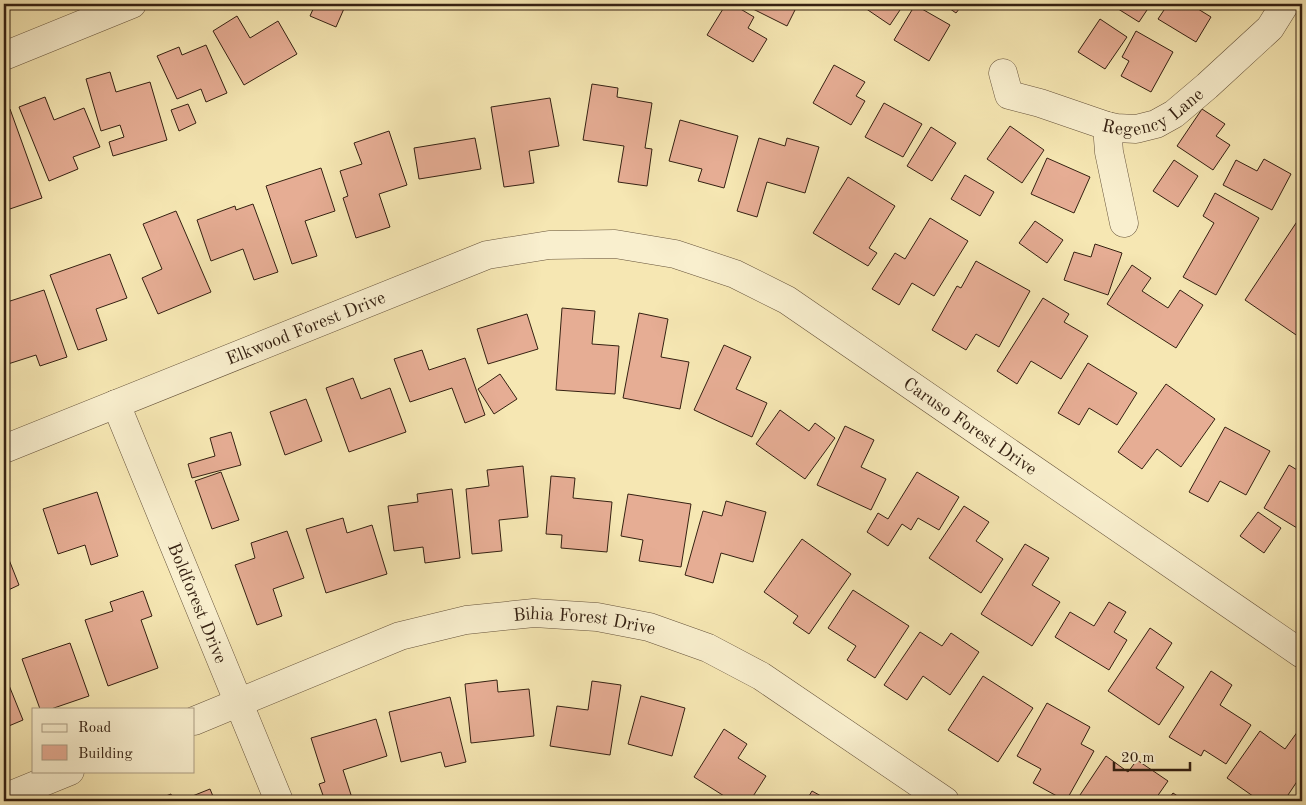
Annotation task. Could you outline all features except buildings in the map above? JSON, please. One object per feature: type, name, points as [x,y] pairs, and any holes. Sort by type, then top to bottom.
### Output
[{"type":"street","points":[[4,56],[132,4]]},
{"type":"street","name":"Regency Lane","points":[[1004,73],[1009,95],[1040,103],[1107,126],[1136,129],[1156,124],[1174,114],[1208,86],[1270,28],[1285,4]]},
{"type":"street","points":[[1107,126],[1108,152],[1124,223]]},
{"type":"street","name":"Elkwood Forest Drive","points":[[4,449],[487,256],[549,245],[615,244]]},
{"type":"street","name":"Caruso Forest Drive","points":[[615,244],[675,254],[735,274],[787,300],[1302,654]]},
{"type":"street","name":"Boldforest Drive","points":[[116,404],[278,801]]},
{"type":"street","name":"Bihia Forest Drive","points":[[195,721],[400,636],[466,620],[534,613],[597,616],[649,627],[708,648],[754,672],[945,801]]},
{"type":"street","points":[[4,798],[68,772]]}]
